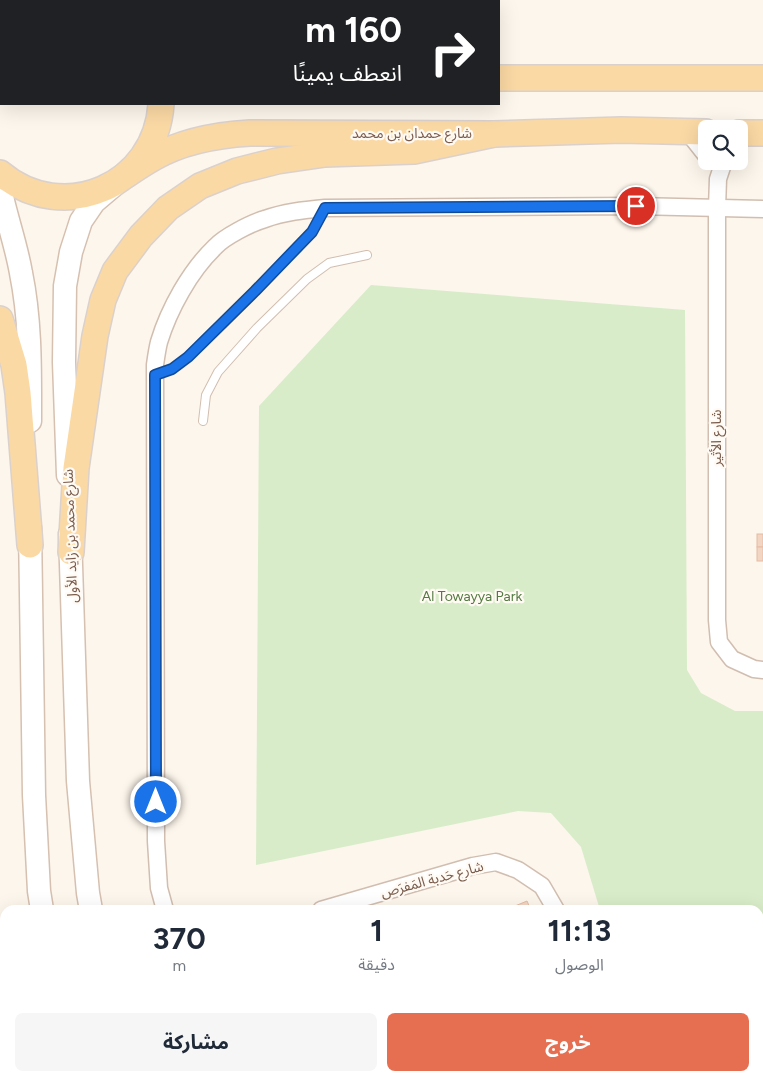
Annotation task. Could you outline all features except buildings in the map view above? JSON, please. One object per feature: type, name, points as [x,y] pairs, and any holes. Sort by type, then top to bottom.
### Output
[{"type":"main road","points":[[501,78],[763,78]]},
{"type":"main road","points":[[0,173],[20,187],[49,196],[79,196],[93,193],[123,177],[139,162],[149,148],[156,131],[161,105]]},
{"type":"main road","name":"شارع حمدان بن محمد","points":[[123,177],[154,157],[185,144],[228,134],[494,134],[621,130],[697,132]]},
{"type":"main road","points":[[71,552],[76,468],[95,336],[103,300],[115,271],[140,236],[168,208],[200,186],[237,170],[277,161],[325,154],[414,151],[494,134]]},
{"type":"main road","name":"شارع محمد بن زايد الأول","points":[[90,905],[78,781],[64,362],[65,286],[71,252],[82,221],[94,202],[123,177]]},
{"type":"main road","points":[[0,188],[21,272],[28,314],[34,795],[41,905]]},
{"type":"main road","points":[[0,319],[14,365],[17,384],[30,545]]},
{"type":"street","name":"شارع الأثير","points":[[714,170],[718,179]]},
{"type":"street","name":"شارع الأثير","points":[[721,170],[718,179],[717,208],[717,620],[719,642],[732,659],[754,669],[763,670]]},
{"type":"street","points":[[164,905],[159,888],[156,841],[155,365],[158,344],[167,320],[186,283],[199,264],[216,246],[247,226],[283,213],[325,208],[636,206],[763,208]]},
{"type":"street","name":"شارع حَدبة المَفرَص","points":[[338,905],[473,866],[496,862],[518,870],[542,886],[553,905]]},
{"type":"lane","points":[[155,375],[172,369],[188,357],[262,285],[312,232],[325,208]]},
{"type":"lane","points":[[203,422],[206,395],[218,372],[257,328],[307,279],[329,263],[367,255]]},
{"type":"green space","name":"Al Towayya Park","points":[[371,285],[685,310],[687,670],[701,693],[735,711],[763,711],[763,905],[598,905],[581,847],[551,813],[518,811],[256,865],[259,406]]},
{"type":"route","points":[[156,802],[155,375],[172,369],[188,357],[312,232],[325,208],[636,206]]}]
